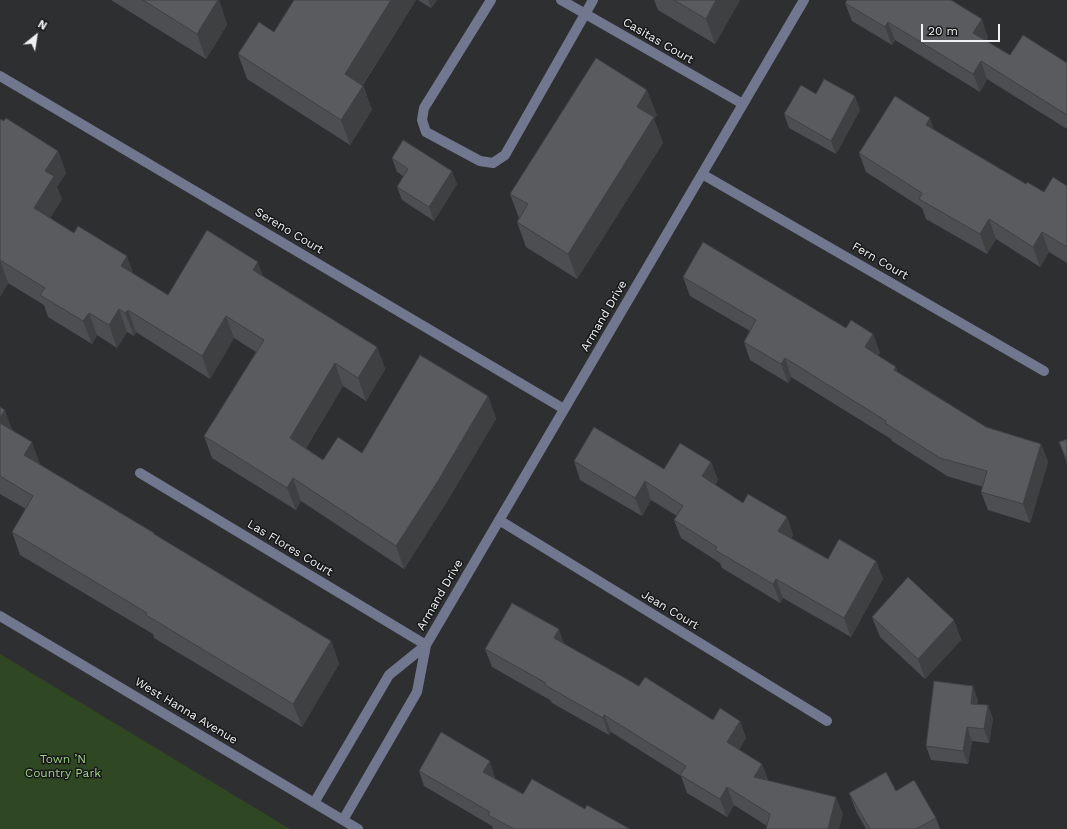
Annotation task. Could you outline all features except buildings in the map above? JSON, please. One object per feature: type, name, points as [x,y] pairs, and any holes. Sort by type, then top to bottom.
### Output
[{"type":"street","points":[[490,0],[424,108],[422,120],[426,132],[480,161],[494,163],[505,155],[593,0]]},
{"type":"street","name":"Casitas Court","points":[[561,0],[743,104]]},
{"type":"street","name":"Armand Drive","points":[[343,820],[417,692],[426,645],[804,0]]},
{"type":"street","name":"Sereno Court","points":[[0,76],[564,409]]},
{"type":"street","name":"Fern Court","points":[[702,174],[1044,371]]},
{"type":"street","name":"Las Flores Court","points":[[140,473],[426,645]]},
{"type":"street","name":"Jean Court","points":[[499,520],[827,721]]},
{"type":"street","name":"West Hanna Avenue","points":[[0,616],[358,829]]},
{"type":"street","name":"Armand Drive","points":[[314,803],[389,675],[426,645]]},
{"type":"green space","name":"Town ’N Country Park","points":[[0,654],[290,829],[0,829]]}]
